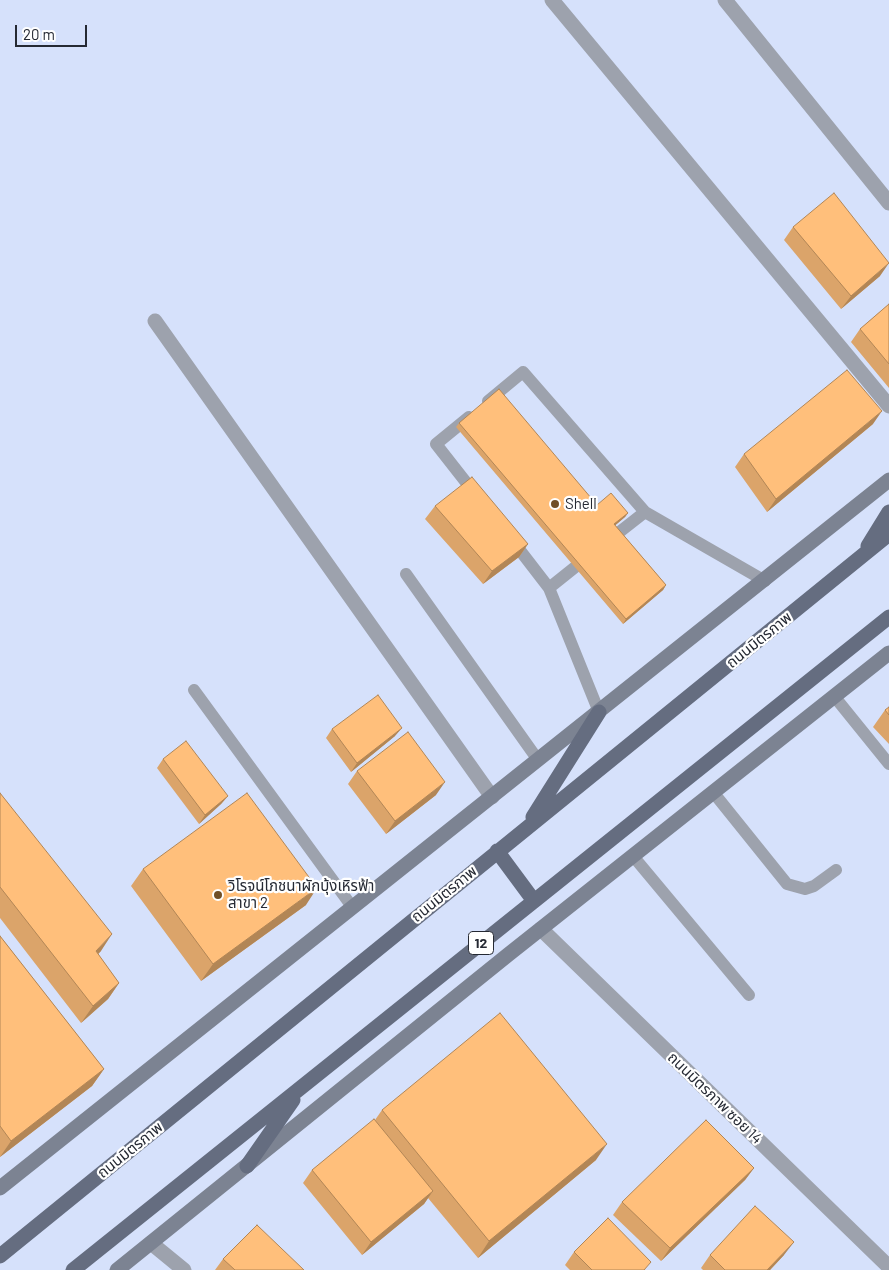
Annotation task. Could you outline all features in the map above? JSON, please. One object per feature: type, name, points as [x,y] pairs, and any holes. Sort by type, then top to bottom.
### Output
[{"type":"main road","points":[[0,1188],[889,480]]},
{"type":"main road","points":[[862,556],[889,512]]},
{"type":"main road","name":"ถนนมิตรภาพ","points":[[0,1256],[889,534]]},
{"type":"main road","name":"12","points":[[73,1270],[889,618]]},
{"type":"main road","points":[[117,1270],[541,929],[889,653]]},
{"type":"main road","points":[[527,827],[599,712]]},
{"type":"main road","points":[[497,851],[534,900]]},
{"type":"main road","points":[[247,1166],[302,1086]]},
{"type":"street","points":[[552,0],[889,406]]},
{"type":"street","points":[[725,0],[889,203]]},
{"type":"street","points":[[155,321],[492,797]]},
{"type":"street","name":"ถนนมิตรภาพ ซอย 14","points":[[541,929],[889,1267]]},
{"type":"street","points":[[150,1243],[184,1270]]},
{"type":"lane","points":[[484,504],[436,444],[523,372],[645,512],[764,581]]},
{"type":"lane","points":[[549,588],[645,512]]},
{"type":"lane","points":[[502,527],[549,588],[599,712]]},
{"type":"lane","points":[[406,574],[538,760]]},
{"type":"lane","points":[[194,690],[353,908]]},
{"type":"lane","points":[[834,696],[889,764]]},
{"type":"lane","points":[[713,792],[787,884],[804,889],[814,886],[836,870]]},
{"type":"lane","points":[[633,856],[749,995]]},
{"type":"building","points":[[834,193],[889,263],[851,296],[793,227]]},
{"type":"building","points":[[889,304],[889,364],[860,329]]},
{"type":"building","points":[[847,370],[882,411],[776,499],[744,454]]},
{"type":"building","name":"Shell","points":[[499,389],[597,505],[611,493],[628,513],[614,524],[666,585],[626,619],[459,423]]},
{"type":"building","points":[[472,477],[528,544],[492,571],[435,506]]},
{"type":"building","points":[[378,695],[402,728],[357,763],[332,729]]},
{"type":"building","points":[[889,707],[889,715],[885,710]]},
{"type":"building","points":[[408,732],[445,782],[395,821],[357,771]]},
{"type":"building","points":[[186,741],[228,796],[205,815],[163,759]]},
{"type":"building","points":[[0,793],[112,934],[96,951],[119,983],[93,1006],[0,887]]},
{"type":"building","name":"วิโรจน์โภชนาผักบุ้งเหิรฟ้า สาขา 2","points":[[247,793],[317,888],[213,964],[143,869]]},
{"type":"building","points":[[0,936],[104,1069],[11,1141],[0,1126]]},
{"type":"building","points":[[500,1013],[607,1144],[489,1241],[382,1110]]},
{"type":"building","points":[[374,1119],[433,1191],[371,1242],[312,1170]]},
{"type":"building","points":[[706,1120],[754,1168],[670,1248],[622,1202]]},
{"type":"building","points":[[755,1206],[794,1242],[767,1270],[725,1270],[710,1255]]},
{"type":"building","points":[[608,1218],[651,1262],[644,1270],[592,1270],[574,1252]]},
{"type":"building","points":[[257,1225],[304,1270],[235,1270],[223,1259]]},
{"type":"place","name":"Shell","points":[[555,504]]},
{"type":"place","name":"วิโรจน์โภชนาผักบุ้งเหิรฟ้า สาขา 2","points":[[218,895]]}]
